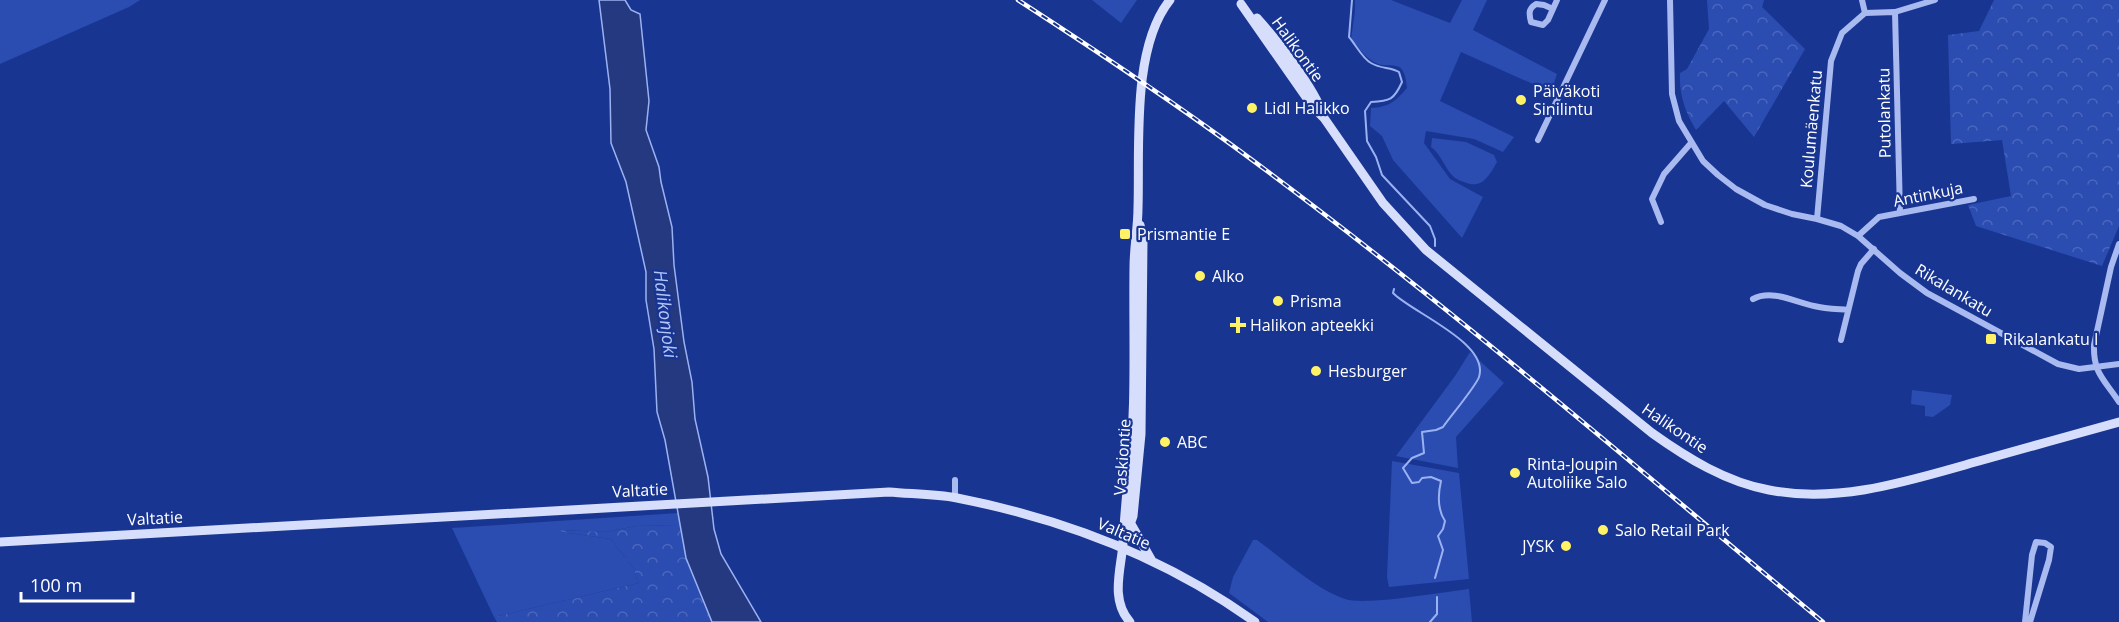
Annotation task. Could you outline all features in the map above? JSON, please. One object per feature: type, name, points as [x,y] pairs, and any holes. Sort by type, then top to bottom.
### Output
[{"type":"main road","name":"Vaskiontie","points":[[1122,547],[1132,433],[1134,265],[1138,214],[1142,79],[1150,38],[1170,0]]},
{"type":"main road","name":"Halikontie","points":[[1240,2],[1277,42],[1318,103],[1324,118],[1383,203],[1426,250],[1652,434],[1680,453],[1725,477],[1768,490],[1800,494],[1856,492],[1932,474],[2119,422]]},
{"type":"main road","name":"Vaskiontie","points":[[1122,547],[1131,524],[1140,443],[1143,240],[1138,214]]},
{"type":"main road","name":"Valtatie","points":[[0,542],[889,492],[955,498],[1022,513],[1074,528],[1152,561],[1255,622]]},
{"type":"main road","points":[[1131,524],[1152,561]]},
{"type":"main road","points":[[1122,547],[1118,576],[1119,600],[1130,622]]},
{"type":"street","points":[[1553,9],[1557,0]]},
{"type":"street","points":[[1538,140],[1605,0]]},
{"type":"street","name":"Rikalankatu","points":[[1670,0],[1672,94],[1679,121],[1703,161],[1736,189],[1774,208],[1841,226],[1858,236],[1927,293],[2019,345],[2058,364],[2079,369],[2119,364]]},
{"type":"street","points":[[1862,0],[1865,13],[1895,12],[1935,0]]},
{"type":"street","name":"Putolankatu","points":[[1895,12],[1900,213]]},
{"type":"street","name":"Koulumäenkatu","points":[[1817,219],[1831,61],[1842,33],[1865,13]]},
{"type":"street","points":[[1661,222],[1652,199],[1664,174],[1691,143]]},
{"type":"street","name":"Antinkuja","points":[[1858,236],[1879,217],[1974,199]]},
{"type":"street","points":[[2119,244],[2111,267],[2094,345],[2095,367],[2119,402]]},
{"type":"street","points":[[1841,340],[1861,264],[1874,249]]},
{"type":"street","points":[[2111,267],[2118,269]]},
{"type":"street","points":[[1753,299],[1761,295],[1771,295],[1821,308],[1848,310]]},
{"type":"street","points":[[955,480],[955,498]]},
{"type":"street","points":[[2036,542],[2045,543],[2051,547],[2049,560],[2028,622],[2032,555],[2036,542]]},
{"type":"green space","points":[[0,0],[140,0],[0,64]]},
{"type":"green space","points":[[1092,0],[1137,0],[1121,23]]},
{"type":"green space","points":[[1355,0],[1391,0],[1450,23],[1462,0],[1487,0],[1473,30],[1557,74],[1551,92],[1461,52],[1440,101],[1514,137],[1503,152],[1474,139],[1426,131],[1424,143],[1450,179],[1483,197],[1462,238],[1393,160],[1382,136],[1370,126],[1371,108],[1392,102],[1407,88],[1403,70],[1371,60],[1351,39]]},
{"type":"green space","points":[[1707,0],[1764,0],[1762,7],[1805,49],[1754,137],[1724,101],[1696,130],[1684,103],[1680,73],[1687,69],[1709,29]]},
{"type":"green space","points":[[1994,0],[2119,0],[2119,226],[2102,266],[1976,226],[1968,205],[2011,196],[2002,140],[1951,144],[1948,35],[1979,31]]},
{"type":"green space","points":[[1432,138],[1466,142],[1494,155],[1497,162],[1488,177],[1480,183],[1470,184],[1461,181],[1452,175],[1431,147]]},
{"type":"green space","points":[[1470,352],[1504,383],[1456,437],[1458,468],[1396,456],[1455,376]]},
{"type":"green space","points":[[1912,390],[1952,395],[1950,405],[1933,417],[1925,416],[1925,406],[1911,404]]},
{"type":"green space","points":[[1392,461],[1459,473],[1469,579],[1389,587],[1387,577]]},
{"type":"green space","points":[[678,513],[680,525],[637,526],[605,532],[561,530],[611,539],[633,568],[639,583],[494,617],[452,528]]},
{"type":"green space","points":[[680,525],[686,558],[712,622],[497,622],[494,617],[639,583],[633,568],[611,539],[560,530],[605,532],[637,526]]},
{"type":"green space","points":[[1253,540],[1257,540],[1323,589],[1345,599],[1386,600],[1469,589],[1472,622],[1268,622],[1229,593],[1233,577]]},
{"type":"water","name":"Halikonjoki","points":[[599,0],[625,0],[631,10],[640,14],[649,101],[646,130],[659,167],[672,227],[674,265],[684,342],[692,382],[695,419],[708,477],[714,529],[721,554],[761,622],[712,622],[686,558],[665,440],[657,412],[654,349],[646,300],[646,272],[626,182],[611,143],[610,89]]},
{"type":"waterway","points":[[1352,0],[1349,37],[1368,61],[1399,72],[1402,82],[1394,96],[1383,101],[1371,102],[1365,111],[1367,141],[1382,175],[1430,226],[1435,246]]},
{"type":"waterway","points":[[1394,289],[1393,293],[1402,301],[1461,340],[1473,352],[1479,364],[1479,377],[1468,394],[1443,427],[1422,432],[1424,453],[1412,458],[1403,468],[1412,483],[1431,477],[1441,481],[1439,501],[1445,521],[1438,536],[1443,550],[1435,578]]},
{"type":"waterway","points":[[1430,622],[1437,614],[1437,597]]},
{"type":"railway","points":[[1018,0],[1113,62],[1237,148],[1338,225],[1548,393],[1823,622]]},
{"type":"place","name":"Päiväkoti Sinilintu","points":[[1521,100]]},
{"type":"place","name":"Lidl Halikko","points":[[1252,108]]},
{"type":"place","name":"Prismantie E","points":[[1125,234]]},
{"type":"place","name":"Alko","points":[[1200,276]]},
{"type":"place","name":"Prisma","points":[[1278,301]]},
{"type":"place","name":"Halikon apteekki","points":[[1238,325]]},
{"type":"place","name":"Rikalankatu I","points":[[1991,339]]},
{"type":"place","name":"Hesburger","points":[[1316,371]]},
{"type":"place","name":"ABC","points":[[1165,442]]},
{"type":"place","name":"Rinta-Joupin Autoliike Salo","points":[[1515,473]]},
{"type":"place","name":"Salo Retail Park","points":[[1603,530]]},
{"type":"place","name":"JYSK","points":[[1566,546]]}]
